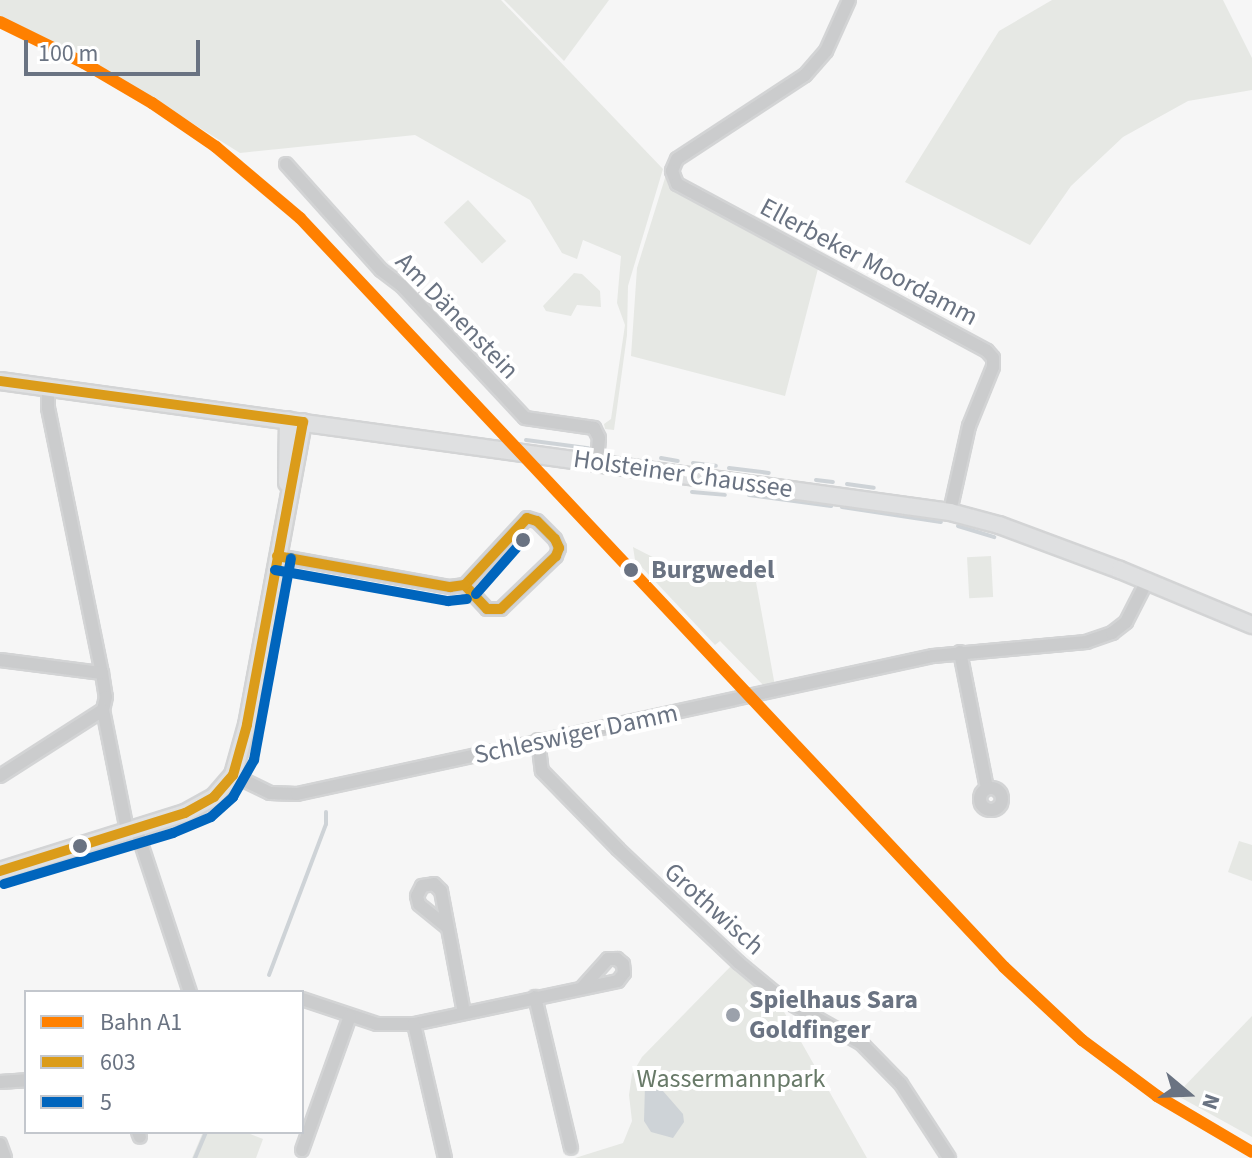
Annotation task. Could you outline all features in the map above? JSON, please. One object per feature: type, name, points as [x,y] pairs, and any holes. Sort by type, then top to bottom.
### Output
[{"type":"main road","name":"Holsteiner Chaussee","points":[[0,381],[950,512],[999,525],[1252,625]]},
{"type":"main road","points":[[0,871],[204,805],[233,775],[241,756],[277,556],[296,421]]},
{"type":"street","name":"Ellerbeker Moordamm","points":[[849,0],[826,51],[805,75],[677,159],[672,171],[677,184],[987,351],[993,358],[993,367],[969,426],[950,512]]},
{"type":"street","name":"Am Dänenstein","points":[[286,164],[381,270],[402,286],[525,418],[594,428],[599,438],[597,463]]},
{"type":"street","points":[[48,388],[48,408],[102,673],[106,697],[103,710],[131,829],[189,990]]},
{"type":"street","points":[[277,556],[450,587],[465,585],[524,519],[537,521],[557,542],[558,551],[552,562],[499,610],[487,609],[465,585]]},
{"type":"street","name":"Schleswiger Damm","points":[[233,775],[270,793],[297,794],[960,652],[1058,645],[1103,637],[1126,622],[1147,581]]},
{"type":"street","points":[[960,652],[987,788]]},
{"type":"street","points":[[0,660],[102,673]]},
{"type":"street","points":[[0,776],[103,710]]},
{"type":"street","name":"Grothwisch","points":[[538,740],[542,771],[618,849],[693,922],[781,998],[861,1043],[901,1084],[949,1158]]},
{"type":"street","points":[[447,927],[464,1013]]},
{"type":"street","points":[[304,1000],[388,1025],[414,1024],[583,987]]},
{"type":"street","points":[[535,997],[571,1148]]},
{"type":"street","points":[[302,1150],[350,1016]]},
{"type":"street","points":[[414,1024],[445,1158]]},
{"type":"street","points":[[0,1082],[24,1080]]},
{"type":"street","points":[[0,1144],[5,1158]]},
{"type":"green space","points":[[0,0],[501,0],[663,169],[628,286],[627,335],[614,430],[605,429],[604,424],[611,419],[625,325],[617,303],[621,256],[583,240],[577,259],[562,253],[530,200],[415,135],[240,153],[86,57],[0,16]]},
{"type":"green space","points":[[504,0],[609,0],[564,61]]},
{"type":"green space","points":[[1052,0],[1223,0],[1252,58],[1252,90],[1188,101],[1123,137],[1071,186],[1030,245],[905,182],[999,31]]},
{"type":"green space","points":[[672,171],[677,184],[820,261],[785,396],[631,356],[637,268],[665,178]]},
{"type":"green space","points":[[468,200],[506,241],[482,263],[444,223]]},
{"type":"green space","points":[[574,273],[582,274],[600,291],[601,307],[577,305],[571,316],[546,311],[543,306]]},
{"type":"green space","points":[[633,547],[680,571],[756,582],[775,686],[766,688],[720,641],[715,645],[635,560]]},
{"type":"green space","points":[[991,556],[993,597],[969,598],[967,557]]},
{"type":"green space","points":[[289,581],[258,753],[250,751],[263,706],[282,595]]},
{"type":"green space","points":[[1239,841],[1252,845],[1252,881],[1228,872]]},
{"type":"green space","name":"Wassermannpark","points":[[731,966],[783,1010],[867,1158],[575,1158],[623,1143],[632,1121],[629,1095],[632,1074],[642,1057]]},
{"type":"green space","points":[[1252,1016],[1252,1137],[1176,1095]]},
{"type":"green space","points":[[202,1134],[250,1134],[263,1139],[256,1158],[192,1158]]},
{"type":"shaded area","points":[[656,1083],[683,1114],[684,1122],[673,1138],[651,1132],[644,1121],[645,1085]]},
{"type":"waterway","points":[[526,440],[588,448]]},
{"type":"waterway","points":[[661,458],[678,461]]},
{"type":"waterway","points":[[693,463],[716,466]]},
{"type":"waterway","points":[[729,468],[769,473]]},
{"type":"waterway","points":[[816,480],[833,482]]},
{"type":"waterway","points":[[847,484],[874,488]]},
{"type":"waterway","points":[[692,492],[725,495]]},
{"type":"waterway","points":[[749,495],[831,506]]},
{"type":"waterway","points":[[842,507],[941,522]]},
{"type":"waterway","points":[[958,526],[994,537]]},
{"type":"waterway","points":[[269,975],[326,824],[326,812]]},
{"type":"waterway","points":[[195,1158],[205,1134]]},
{"type":"rail line","name":"A1","points":[[0,22],[84,63],[152,103],[216,147],[300,218],[1004,967],[1082,1040],[1157,1096],[1252,1152]]},
{"type":"transit line","name":"603","points":[[0,381],[303,422],[247,725],[233,775],[214,797],[185,813],[0,871]]},
{"type":"transit line","name":"603","points":[[527,518],[537,521],[555,539],[559,548],[556,556],[501,609],[487,609],[465,585],[527,518]]},
{"type":"transit line","name":"5","points":[[476,594],[526,537]]},
{"type":"transit line","name":"603","points":[[277,556],[450,587],[465,585]]},
{"type":"transit line","name":"5","points":[[4,884],[173,833],[211,817],[233,797],[254,760],[291,558]]},
{"type":"transit line","name":"5","points":[[275,570],[448,601],[467,599]]},
{"type":"place","name":"Burgwedel","points":[[631,570]]},
{"type":"place","name":"Spielhaus Sara Goldfinger","points":[[733,1015]]}]
